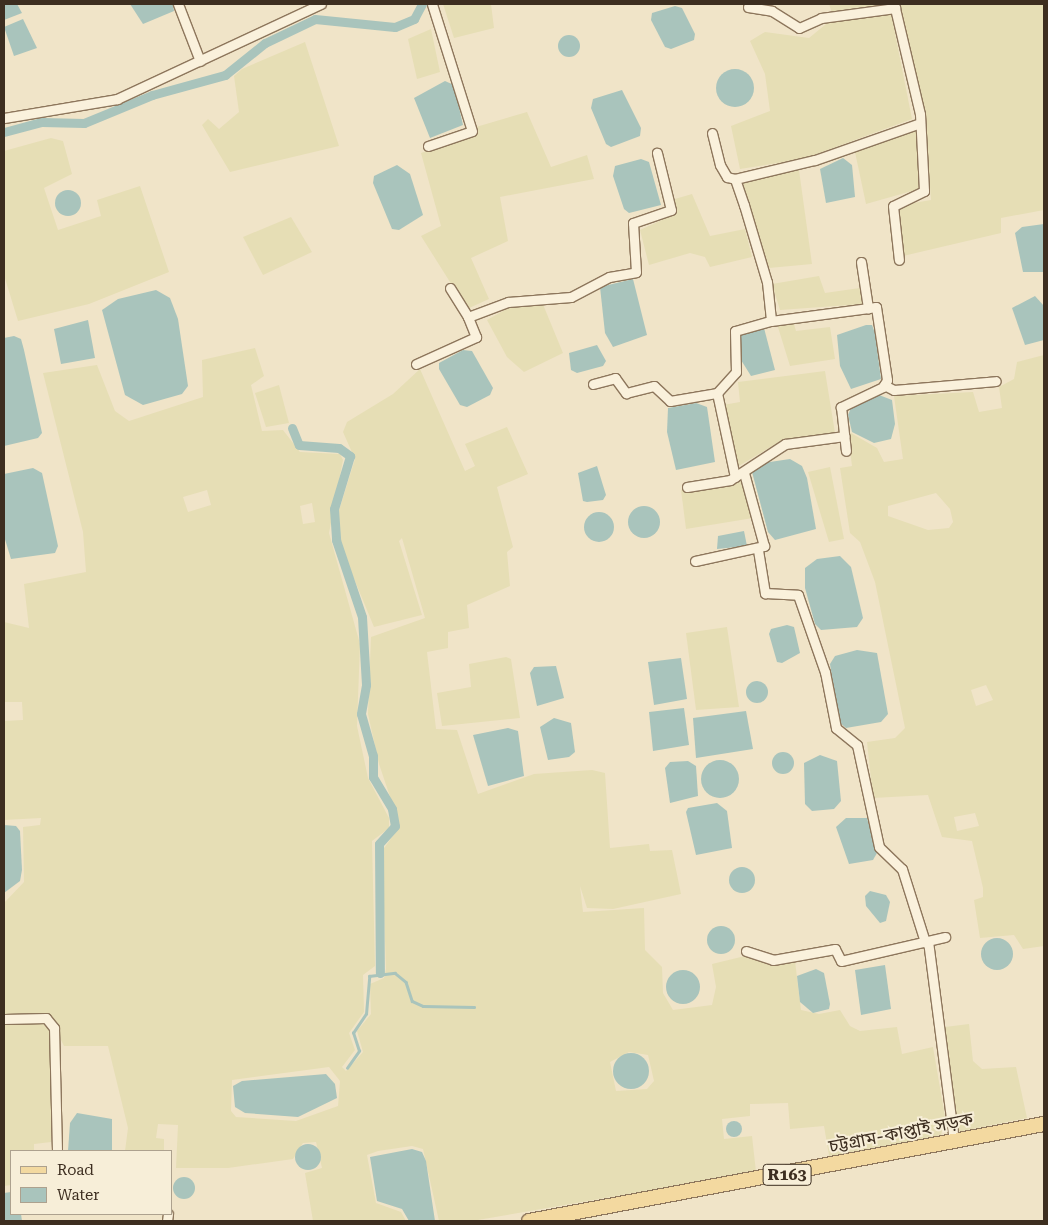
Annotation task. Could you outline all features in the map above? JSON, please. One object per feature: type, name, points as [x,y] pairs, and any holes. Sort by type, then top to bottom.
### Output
[{"type":"main road","name":"চট্টগ্রাম-কাপ্তাই সড়ক","points":[[529,1221],[1044,1124]]},
{"type":"street","points":[[178,4],[200,61]]},
{"type":"street","points":[[4,118],[117,99],[321,4]]},
{"type":"street","points":[[428,146],[472,131],[432,4]]},
{"type":"street","points":[[748,7],[772,11],[799,28],[821,18],[894,6],[920,123],[923,194],[898,201],[892,209],[900,260]]},
{"type":"street","points":[[712,133],[720,165],[727,177],[735,179],[816,160],[920,123]]},
{"type":"street","points":[[468,317],[508,302],[571,297],[609,277],[636,272],[633,223],[671,210],[657,153]]},
{"type":"street","points":[[735,179],[767,282],[770,321]]},
{"type":"street","points":[[861,262],[868,308]]},
{"type":"street","points":[[416,364],[476,336],[468,317],[450,288]]},
{"type":"street","points":[[593,384],[615,378],[626,393],[654,386],[670,401],[717,393],[736,372],[735,331],[770,321],[876,307],[884,386]]},
{"type":"street","points":[[846,451],[841,407],[884,386],[894,390],[996,381]]},
{"type":"street","points":[[695,561],[758,550],[764,546],[740,475],[717,393]]},
{"type":"street","points":[[687,487],[740,475],[785,444],[844,436]]},
{"type":"street","points":[[758,550],[765,593],[798,595],[825,672],[836,728],[856,745],[879,847],[902,869],[927,941],[954,1142]]},
{"type":"street","points":[[746,950],[773,960],[835,949],[841,961],[945,937]]},
{"type":"street","points":[[4,1019],[46,1018],[54,1028],[57,1150]]},
{"type":"shaded area","points":[[443,4],[491,4],[494,28],[454,38]]},
{"type":"shaded area","points":[[829,4],[886,4],[832,13]]},
{"type":"shaded area","points":[[898,4],[1044,4],[1044,210],[1001,218],[1001,233],[903,256],[896,206],[931,200],[924,111]]},
{"type":"shaded area","points":[[891,13],[912,119],[803,159],[740,169],[731,126],[770,111],[765,74],[750,41],[765,32],[809,38],[831,20]]},
{"type":"shaded area","points":[[431,29],[440,72],[417,79],[408,39]]},
{"type":"shaded area","points":[[305,42],[339,146],[230,172],[202,125],[208,119],[219,129],[239,112],[234,76],[242,69]]},
{"type":"shaded area","points":[[527,112],[551,167],[587,155],[594,179],[500,197],[508,241],[471,258],[489,299],[467,309],[421,236],[441,226],[421,153],[475,133],[476,127]]},
{"type":"shaded area","points":[[916,131],[919,189],[866,204],[855,152]]},
{"type":"shaded area","points":[[51,138],[63,141],[72,174],[44,188],[58,230],[101,216],[97,200],[140,186],[169,272],[89,304],[18,321],[4,275],[4,151]]},
{"type":"shaded area","points":[[799,170],[812,264],[769,268],[742,181]]},
{"type":"shaded area","points":[[692,194],[710,236],[745,229],[752,257],[710,267],[705,257],[690,253],[649,265],[640,230],[673,215],[675,199]]},
{"type":"shaded area","points":[[291,217],[312,252],[263,275],[243,237]]},
{"type":"shaded area","points":[[819,276],[825,293],[860,288],[863,304],[780,310],[772,284]]},
{"type":"shaded area","points":[[542,302],[563,353],[524,372],[507,357],[487,320],[510,307]]},
{"type":"shaded area","points":[[793,321],[796,331],[830,327],[835,359],[790,366],[777,324]]},
{"type":"shaded area","points":[[255,348],[264,376],[251,385],[262,431],[283,430],[300,452],[340,454],[343,460],[329,533],[360,644],[357,726],[368,778],[389,818],[389,828],[372,841],[375,966],[363,975],[364,1012],[349,1033],[355,1050],[342,1067],[346,1071],[363,1052],[357,1031],[371,1014],[370,984],[384,978],[386,969],[382,851],[400,826],[379,764],[368,714],[371,637],[425,618],[402,538],[399,541],[422,615],[374,627],[338,540],[337,517],[355,459],[343,432],[347,422],[393,394],[420,369],[465,471],[475,466],[465,444],[507,427],[528,474],[497,487],[513,547],[507,552],[510,586],[467,605],[469,628],[448,632],[448,648],[427,652],[436,729],[457,730],[478,794],[534,774],[592,770],[605,773],[610,848],[649,844],[650,851],[672,850],[681,894],[613,909],[587,908],[580,886],[583,912],[644,908],[645,950],[662,967],[663,993],[673,1010],[712,1005],[716,987],[712,964],[745,956],[772,964],[795,961],[801,1010],[819,1014],[840,1010],[850,1026],[860,1031],[897,1027],[902,1054],[933,1047],[945,1117],[941,1135],[830,1161],[824,1126],[790,1129],[788,1103],[750,1104],[750,1116],[722,1119],[724,1139],[752,1136],[756,1172],[472,1221],[439,1221],[423,1149],[412,1146],[378,1151],[367,1155],[376,1203],[401,1212],[406,1221],[313,1221],[305,1173],[322,1168],[316,1142],[303,1143],[293,1159],[228,1168],[176,1168],[178,1125],[158,1124],[156,1138],[164,1139],[164,1150],[125,1150],[128,1128],[108,1046],[64,1046],[48,1014],[4,1015],[4,903],[24,882],[23,827],[40,825],[41,818],[4,820],[4,721],[23,720],[22,702],[4,702],[4,622],[29,628],[24,584],[86,572],[83,532],[43,373],[97,365],[115,411],[129,421],[203,397],[202,360]],"holes":[[[207,490],[211,505],[188,512],[183,497]],[[312,503],[315,522],[303,524],[300,506]],[[629,1052],[648,1055],[654,1081],[647,1089],[616,1091],[610,1062]],[[329,1067],[340,1081],[338,1106],[296,1121],[236,1117],[231,1111],[232,1080]]]},
{"type":"shaded area","points":[[1044,355],[1044,946],[1023,949],[1014,935],[980,938],[974,900],[983,897],[983,888],[972,841],[942,837],[928,795],[873,798],[867,742],[895,738],[905,728],[875,582],[860,542],[850,533],[840,468],[852,466],[848,435],[851,433],[877,448],[884,462],[903,459],[894,396],[973,392],[979,412],[1002,408],[999,387],[1014,379],[1017,362]],"holes":[[[936,493],[950,509],[953,522],[949,528],[928,530],[888,516],[888,506]],[[986,685],[993,700],[976,706],[971,690]],[[975,813],[979,826],[957,831],[954,817]]]},
{"type":"shaded area","points":[[825,371],[835,433],[784,439],[737,467],[723,405],[740,402],[738,382]]},
{"type":"shaded area","points":[[279,385],[289,423],[266,427],[255,393]]},
{"type":"shaded area","points":[[830,467],[844,539],[829,542],[808,472]]},
{"type":"shaded area","points":[[744,481],[753,518],[686,529],[681,490]]},
{"type":"shaded area","points":[[727,627],[739,707],[696,710],[686,633]]},
{"type":"shaded area","points":[[506,657],[511,659],[520,718],[442,726],[437,693],[471,687],[469,664]]},
{"type":"shaded area","points":[[38,1021],[49,1028],[52,1037],[51,1142],[34,1144],[34,1150],[10,1150],[10,1185],[4,1186],[4,1022]]},
{"type":"shaded area","points":[[969,1024],[973,1061],[982,1069],[1016,1067],[1027,1118],[958,1132],[945,1027]]},
{"type":"water","points":[[4,4],[17,4],[22,13],[4,20]]},
{"type":"water","points":[[130,4],[173,4],[174,11],[143,24]]},
{"type":"water","points":[[675,6],[682,8],[695,34],[694,40],[671,49],[665,47],[651,20],[652,13]]},
{"type":"water","points":[[23,19],[37,48],[14,56],[4,27]]},
{"type":"water","points":[[569,35],[577,38],[580,46],[577,54],[569,57],[561,54],[558,46],[561,38]]},
{"type":"water","points":[[735,69],[749,74],[754,88],[749,102],[735,107],[721,102],[716,88],[721,74]]},
{"type":"water","points":[[445,81],[454,85],[463,125],[430,138],[414,98]]},
{"type":"water","points":[[622,90],[641,128],[640,136],[611,147],[606,144],[591,108],[593,99]]},
{"type":"water","points":[[843,158],[852,165],[855,197],[826,203],[820,169]]},
{"type":"water","points":[[641,159],[649,162],[661,205],[629,213],[624,209],[613,176],[615,166]]},
{"type":"water","points":[[397,165],[410,174],[423,215],[399,230],[392,229],[373,183],[374,176]]},
{"type":"water","points":[[68,190],[77,194],[81,203],[77,212],[68,216],[59,212],[55,203],[59,194]]},
{"type":"water","points":[[1044,224],[1044,272],[1023,272],[1015,233],[1022,227]]},
{"type":"water","points":[[633,279],[647,335],[613,347],[605,333],[600,287]]},
{"type":"water","points":[[156,290],[170,298],[178,319],[188,386],[182,394],[143,405],[125,395],[102,310],[118,299]]},
{"type":"water","points":[[1035,296],[1044,306],[1044,340],[1025,345],[1012,308]]},
{"type":"water","points":[[88,320],[95,358],[61,364],[54,329]]},
{"type":"water","points":[[866,325],[872,325],[875,333],[881,379],[851,389],[840,366],[837,335]]},
{"type":"water","points":[[764,328],[775,370],[751,376],[741,360],[736,333]]},
{"type":"water","points":[[14,336],[21,339],[42,433],[38,438],[4,446],[4,338]]},
{"type":"water","points":[[597,345],[606,361],[603,366],[577,373],[571,370],[569,353]]},
{"type":"water","points":[[463,350],[472,351],[493,388],[490,395],[467,407],[460,405],[439,369],[439,363]]},
{"type":"water","points":[[879,395],[892,400],[895,424],[891,439],[874,443],[852,432],[848,415],[851,408]]},
{"type":"water","points":[[696,403],[707,407],[715,462],[676,470],[667,432],[668,408]]},
{"type":"water","points":[[790,459],[802,466],[807,478],[816,529],[775,540],[768,532],[752,472],[763,463]]},
{"type":"water","points":[[597,466],[606,495],[603,500],[583,501],[578,473]]},
{"type":"water","points":[[33,468],[42,473],[58,546],[55,553],[11,559],[4,536],[4,474]]},
{"type":"water","points":[[644,506],[650,507],[655,511],[659,516],[659,528],[655,533],[650,537],[644,538],[638,537],[633,533],[629,528],[628,522],[629,516],[633,511],[638,507]]},
{"type":"water","points":[[599,512],[605,513],[613,521],[613,533],[605,541],[599,542],[593,541],[585,533],[584,527],[585,521],[593,513]]},
{"type":"water","points":[[744,531],[747,546],[717,549],[718,536]]},
{"type":"water","points":[[840,556],[851,567],[863,618],[857,627],[821,630],[815,624],[805,588],[805,568],[817,559]]},
{"type":"water","points":[[787,625],[794,627],[800,653],[782,663],[777,662],[769,634],[771,629]]},
{"type":"water","points":[[857,650],[877,653],[888,714],[881,722],[846,728],[839,722],[830,664],[835,656]]},
{"type":"water","points":[[681,658],[687,699],[654,705],[648,662]]},
{"type":"water","points":[[556,666],[564,698],[537,706],[530,673],[534,667]]},
{"type":"water","points":[[757,681],[765,684],[768,692],[765,700],[757,703],[749,700],[746,692],[749,684]]},
{"type":"water","points":[[684,708],[689,745],[653,751],[649,712]]},
{"type":"water","points":[[746,711],[753,749],[696,758],[693,718]]},
{"type":"water","points":[[554,718],[571,723],[575,752],[569,757],[548,760],[540,727]]},
{"type":"water","points":[[508,728],[518,731],[524,776],[488,786],[473,735]]},
{"type":"water","points":[[783,752],[791,755],[794,763],[791,771],[783,774],[775,771],[772,763],[775,755]]},
{"type":"water","points":[[820,755],[837,761],[841,801],[834,809],[812,811],[805,804],[804,763]]},
{"type":"water","points":[[720,760],[727,761],[733,766],[738,772],[738,786],[733,792],[727,797],[720,798],[713,797],[707,792],[702,786],[701,779],[702,772],[707,766],[713,761]]},
{"type":"water","points":[[688,761],[696,766],[698,796],[670,803],[665,768],[670,762]]},
{"type":"water","points":[[717,803],[727,811],[732,848],[696,855],[686,812],[688,808]]},
{"type":"water","points":[[846,818],[867,818],[877,853],[873,860],[849,864],[836,827]]},
{"type":"water","points":[[4,825],[16,826],[20,831],[22,870],[20,881],[4,893]]},
{"type":"water","points":[[742,867],[751,871],[755,880],[751,889],[742,893],[733,889],[729,880],[733,871]]},
{"type":"water","points":[[870,891],[886,895],[890,902],[886,921],[880,923],[866,906],[865,896]]},
{"type":"water","points":[[721,926],[731,930],[735,940],[731,950],[721,954],[711,950],[707,940],[711,930]]},
{"type":"water","points":[[997,938],[1008,943],[1013,954],[1008,965],[997,970],[986,965],[981,954],[986,943]]},
{"type":"water","points":[[885,965],[891,1009],[861,1015],[855,970]]},
{"type":"water","points":[[816,969],[824,973],[830,1004],[829,1009],[813,1013],[800,1002],[797,976]]},
{"type":"water","points":[[683,970],[690,971],[695,975],[699,980],[699,994],[695,999],[690,1003],[683,1004],[676,1003],[671,999],[667,994],[666,987],[667,980],[671,975],[676,971]]},
{"type":"water","points":[[631,1053],[638,1054],[644,1058],[648,1064],[648,1078],[644,1084],[638,1088],[631,1089],[624,1088],[618,1084],[614,1078],[613,1071],[614,1064],[618,1058],[624,1054]]},
{"type":"water","points":[[326,1074],[335,1084],[337,1098],[298,1117],[245,1113],[235,1107],[233,1086],[242,1081]]},
{"type":"water","points":[[77,1113],[112,1119],[112,1150],[68,1150],[70,1123]]},
{"type":"water","points":[[734,1121],[740,1123],[742,1129],[740,1135],[734,1137],[728,1135],[726,1129],[728,1123]]},
{"type":"water","points":[[308,1144],[317,1148],[321,1157],[317,1166],[308,1170],[299,1166],[295,1157],[299,1148]]},
{"type":"water","points":[[412,1149],[422,1152],[426,1161],[435,1221],[409,1221],[402,1209],[377,1201],[370,1157]]},
{"type":"water","points":[[184,1177],[192,1180],[195,1188],[192,1196],[184,1199],[176,1196],[173,1188],[176,1180]]},
{"type":"water","points":[[10,1192],[10,1215],[21,1215],[22,1221],[4,1221],[4,1193]]},
{"type":"waterway","points":[[4,132],[42,122],[84,123],[152,95],[225,75],[265,43],[315,19],[395,27],[414,19],[422,4]]},
{"type":"waterway","points":[[292,428],[299,445],[339,448],[350,456],[334,509],[336,540],[362,617],[366,685],[361,714],[373,756],[373,777],[392,809],[395,826],[379,844],[380,973]]},
{"type":"waterway","points":[[347,1068],[359,1051],[353,1033],[366,1014],[369,976],[395,973],[406,982],[412,1001],[423,1006],[474,1007]]}]
